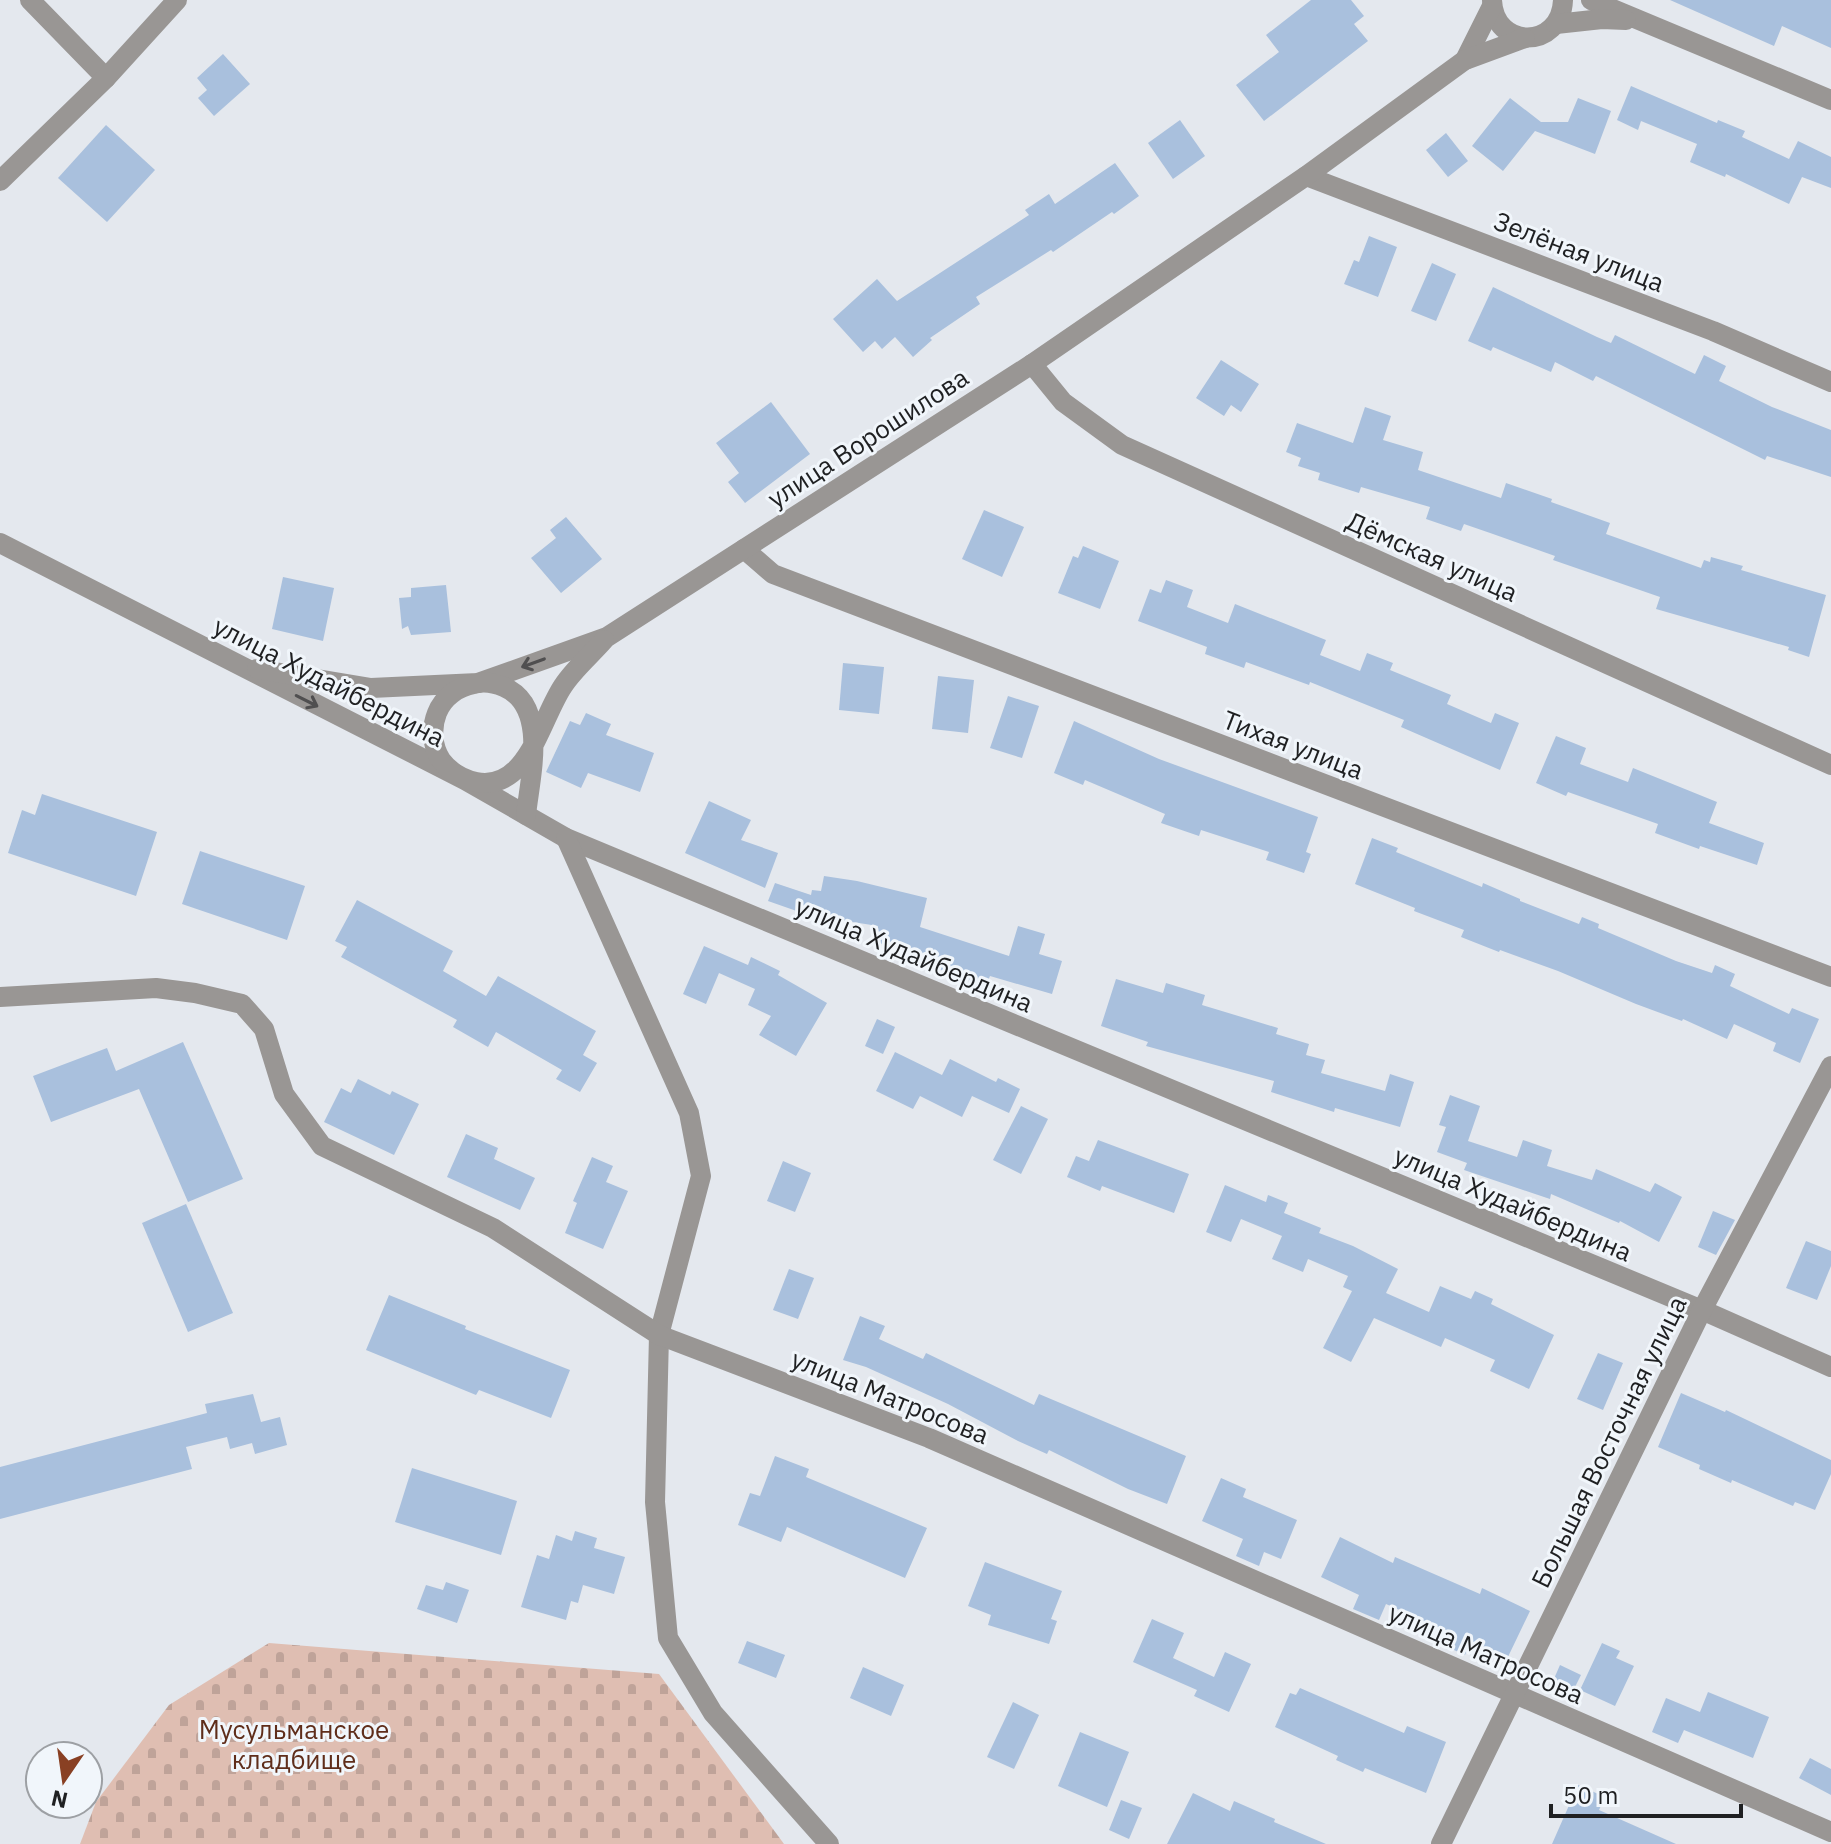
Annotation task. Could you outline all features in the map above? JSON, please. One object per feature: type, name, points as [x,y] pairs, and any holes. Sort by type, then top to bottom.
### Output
[{"type":"street","points":[[30,0],[106,78]]},
{"type":"street","points":[[0,181],[106,78],[177,0]]},
{"type":"street","points":[[1556,24],[1563,0]]},
{"type":"street","points":[[1591,0],[1831,100]]},
{"type":"street","points":[[1492,3],[1496,19],[1505,30],[1525,38]]},
{"type":"street","name":"улица Ворошилова","points":[[1465,60],[1492,3]]},
{"type":"street","points":[[1556,24],[1602,19],[1634,20]]},
{"type":"street","name":"улица Ворошилова","points":[[237,666],[371,688],[478,683],[607,637],[1032,364],[1306,176],[1465,60],[1538,36],[1556,24]]},
{"type":"street","name":"Зелёная улица","points":[[1306,176],[1713,331],[1831,382]]},
{"type":"street","name":"Дёмская улица","points":[[1032,364],[1063,402],[1122,445],[1831,765]]},
{"type":"street","name":"улица Худайбердина","points":[[0,543],[465,780],[566,838],[1702,1310],[1831,1367]]},
{"type":"street","name":"Тихая улица","points":[[744,549],[773,574],[1831,977]]},
{"type":"street","points":[[526,815],[533,744],[534,728],[530,713],[521,699],[509,689],[494,683],[478,683],[462,687],[448,697],[438,710],[433,726],[434,743],[440,758],[451,771],[465,780],[482,783],[507,777],[526,760],[533,744],[563,685],[607,637]]},
{"type":"street","points":[[566,838],[689,1113],[701,1176],[659,1335],[655,1502],[668,1638],[713,1713],[829,1844]]},
{"type":"street","name":"улица Матросова","points":[[0,997],[156,988],[242,1004],[264,1029],[284,1094],[322,1146],[493,1228],[659,1335],[929,1438],[1831,1832]]},
{"type":"street","name":"Большая Восточная улица","points":[[1441,1844],[1702,1310],[1831,1066]]},
{"type":"green space","name":"Мусульманское кладбище","points":[[269,1643],[659,1674],[784,1844],[80,1844],[89,1820],[104,1820],[104,1791],[169,1705]]},
{"type":"building","points":[[1311,0],[1351,0],[1364,16],[1354,24],[1368,41],[1264,121],[1236,85],[1279,52],[1266,35]]},
{"type":"building","points":[[1670,0],[1831,0],[1831,48],[1782,26],[1774,46]]},
{"type":"building","points":[[223,54],[250,84],[214,116],[198,98],[207,90],[197,78]]},
{"type":"building","points":[[1631,86],[1717,123],[1718,120],[1745,131],[1742,137],[1789,159],[1798,141],[1831,157],[1831,188],[1802,177],[1789,204],[1726,174],[1725,177],[1690,162],[1697,144],[1641,121],[1638,130],[1617,120]]},
{"type":"building","points":[[1510,98],[1541,122],[1568,122],[1578,98],[1611,111],[1595,154],[1535,131],[1503,171],[1472,146]]},
{"type":"building","points":[[1180,120],[1205,156],[1173,179],[1148,143]]},
{"type":"building","points":[[106,125],[155,170],[107,222],[58,178]]},
{"type":"building","points":[[1446,133],[1468,161],[1448,177],[1426,150]]},
{"type":"building","points":[[1115,163],[1139,196],[976,297],[980,304],[930,338],[932,340],[913,357],[895,337],[882,349],[875,341],[863,352],[833,319],[877,279],[897,301],[1029,215],[1025,210],[1049,194],[1055,204]]},
{"type":"building","points":[[1369,236],[1397,247],[1378,297],[1344,284],[1354,260],[1359,262]]},
{"type":"building","points":[[1432,263],[1456,274],[1436,321],[1411,311]]},
{"type":"building","points":[[1493,287],[1597,337],[1611,343],[1615,335],[1695,374],[1704,355],[1726,366],[1719,381],[1772,407],[1831,430],[1831,477],[1767,456],[1765,460],[1596,376],[1593,381],[1555,362],[1551,372],[1493,347],[1491,351],[1468,341]]},
{"type":"building","points":[[1221,360],[1259,384],[1241,412],[1231,405],[1224,416],[1196,398]]},
{"type":"building","points":[[771,402],[810,454],[745,503],[728,482],[739,473],[716,443]]},
{"type":"building","points":[[1365,407],[1391,416],[1383,440],[1423,452],[1418,470],[1501,498],[1506,483],[1610,523],[1606,534],[1701,568],[1704,560],[1710,562],[1711,557],[1743,566],[1741,570],[1826,595],[1809,657],[1788,650],[1789,647],[1656,609],[1660,597],[1553,560],[1555,556],[1464,524],[1461,531],[1426,519],[1430,507],[1361,487],[1359,493],[1318,480],[1320,473],[1298,466],[1301,458],[1286,452],[1297,423],[1353,443]]},
{"type":"building","points":[[984,510],[1024,527],[1002,577],[962,559]]},
{"type":"building","points":[[566,517],[602,559],[561,593],[531,558],[556,538],[550,530]]},
{"type":"building","points":[[1083,546],[1119,561],[1100,609],[1058,593],[1073,556],[1078,558]]},
{"type":"building","points":[[283,577],[334,588],[323,641],[272,629]]},
{"type":"building","points":[[1166,580],[1193,590],[1187,607],[1228,623],[1235,604],[1326,640],[1320,655],[1360,671],[1367,653],[1393,663],[1390,670],[1451,695],[1447,704],[1491,723],[1495,713],[1519,723],[1500,770],[1401,727],[1404,720],[1310,682],[1309,685],[1246,662],[1244,668],[1205,654],[1207,647],[1138,621],[1150,589],[1161,593]]},
{"type":"building","points":[[446,585],[451,632],[411,635],[408,626],[402,629],[399,598],[411,597],[411,588]]},
{"type":"building","points":[[843,663],[884,667],[879,714],[839,710]]},
{"type":"building","points":[[938,676],[974,680],[968,733],[932,729]]},
{"type":"building","points":[[1008,696],[1039,706],[1022,758],[990,748]]},
{"type":"building","points":[[586,713],[611,724],[606,735],[654,753],[640,792],[588,773],[581,788],[546,772],[570,721],[580,725]]},
{"type":"building","points":[[1074,721],[1159,759],[1318,817],[1306,852],[1311,854],[1304,873],[1266,860],[1269,852],[1201,830],[1199,836],[1161,823],[1165,814],[1085,780],[1083,785],[1054,773]]},
{"type":"building","points":[[1556,736],[1586,748],[1580,764],[1628,782],[1633,768],[1717,802],[1709,823],[1764,843],[1757,865],[1655,833],[1658,824],[1568,792],[1566,796],[1536,783]]},
{"type":"building","points":[[42,794],[157,832],[136,896],[8,853],[22,810],[35,815]]},
{"type":"building","points":[[709,801],[751,820],[741,840],[778,853],[765,888],[685,853]]},
{"type":"building","points":[[1372,838],[1398,848],[1396,852],[1482,887],[1483,883],[1579,924],[1582,917],[1599,924],[1598,928],[1676,961],[1712,973],[1715,965],[1735,974],[1730,986],[1789,1014],[1792,1008],[1819,1019],[1800,1063],[1773,1051],[1776,1043],[1734,1024],[1727,1039],[1558,971],[1461,937],[1464,930],[1355,884]]},
{"type":"building","points":[[200,851],[305,886],[287,940],[182,904]]},
{"type":"building","points":[[824,876],[927,898],[920,927],[1009,956],[1018,926],[1045,934],[1039,954],[1062,961],[1052,994],[990,976],[986,985],[936,968],[940,957],[874,942],[878,926],[808,915],[768,901],[775,883],[811,895],[812,890],[821,891]]},
{"type":"building","points":[[357,900],[453,951],[443,971],[486,996],[498,976],[596,1031],[583,1055],[597,1063],[580,1092],[556,1079],[562,1070],[496,1032],[488,1047],[453,1027],[457,1020],[341,957],[347,947],[335,941]]},
{"type":"building","points":[[704,946],[748,965],[751,957],[780,971],[778,975],[827,1003],[796,1056],[759,1035],[771,1016],[748,1005],[755,989],[719,973],[706,1004],[683,994]]},
{"type":"building","points":[[1116,979],[1163,993],[1166,983],[1205,995],[1202,1005],[1278,1028],[1276,1034],[1309,1044],[1306,1055],[1325,1060],[1321,1073],[1385,1091],[1390,1074],[1414,1082],[1400,1127],[1335,1108],[1334,1112],[1271,1092],[1274,1081],[1146,1046],[1148,1042],[1101,1026]]},
{"type":"building","points":[[877,1019],[895,1027],[883,1054],[865,1046]]},
{"type":"building","points":[[183,1042],[243,1179],[188,1202],[139,1089],[51,1122],[33,1076],[107,1048],[116,1071]]},
{"type":"building","points":[[895,1052],[942,1075],[950,1059],[996,1082],[998,1078],[1020,1089],[1009,1113],[972,1096],[962,1117],[920,1096],[913,1109],[876,1091]]},
{"type":"building","points":[[358,1079],[390,1095],[392,1091],[419,1104],[394,1155],[324,1122],[341,1088],[351,1093]]},
{"type":"building","points":[[1450,1095],[1480,1106],[1468,1141],[1517,1157],[1523,1140],[1552,1150],[1547,1166],[1592,1180],[1596,1169],[1650,1192],[1655,1183],[1682,1197],[1659,1242],[1620,1221],[1551,1194],[1550,1199],[1464,1170],[1467,1163],[1437,1152],[1446,1127],[1439,1125]]},
{"type":"building","points":[[1021,1106],[1048,1119],[1021,1174],[993,1160]]},
{"type":"building","points":[[466,1134],[498,1148],[494,1159],[535,1178],[520,1210],[447,1177]]},
{"type":"building","points":[[1098,1140],[1189,1174],[1174,1213],[1102,1186],[1100,1191],[1067,1177],[1076,1156],[1089,1161]]},
{"type":"building","points":[[592,1157],[613,1166],[606,1182],[628,1191],[603,1249],[565,1233],[577,1203],[573,1201]]},
{"type":"building","points":[[783,1161],[811,1173],[795,1212],[767,1201]]},
{"type":"building","points":[[1225,1185],[1266,1202],[1268,1195],[1288,1203],[1284,1213],[1321,1228],[1319,1233],[1398,1269],[1386,1293],[1429,1312],[1440,1286],[1471,1299],[1475,1291],[1493,1299],[1491,1304],[1554,1335],[1529,1389],[1490,1371],[1495,1360],[1445,1338],[1441,1347],[1374,1318],[1351,1362],[1323,1348],[1352,1291],[1343,1287],[1348,1276],[1308,1259],[1303,1272],[1272,1259],[1282,1236],[1241,1219],[1231,1242],[1206,1232]]},
{"type":"building","points":[[186,1204],[233,1313],[188,1332],[142,1223]]},
{"type":"building","points":[[1713,1211],[1735,1220],[1716,1255],[1698,1247]]},
{"type":"building","points":[[1806,1241],[1831,1251],[1831,1266],[1817,1300],[1786,1288]]},
{"type":"building","points":[[789,1269],[814,1278],[798,1319],[773,1310]]},
{"type":"building","points":[[389,1295],[570,1370],[551,1418],[479,1390],[476,1395],[366,1350]]},
{"type":"building","points":[[860,1316],[885,1326],[879,1339],[923,1359],[926,1353],[1034,1405],[1039,1394],[1186,1456],[1167,1504],[1128,1489],[1049,1450],[1047,1454],[948,1404],[866,1367],[843,1360]]},
{"type":"building","points":[[1598,1353],[1623,1363],[1603,1410],[1577,1399]]},
{"type":"building","points":[[1681,1393],[1726,1410],[1831,1460],[1831,1474],[1815,1510],[1795,1502],[1793,1506],[1732,1480],[1731,1483],[1699,1469],[1700,1465],[1658,1447]]},
{"type":"building","points":[[253,1394],[261,1422],[280,1417],[287,1445],[255,1454],[252,1443],[230,1449],[227,1437],[186,1447],[192,1469],[0,1519],[0,1467],[207,1413],[205,1404]]},
{"type":"building","points":[[775,1456],[809,1469],[806,1477],[927,1528],[905,1578],[787,1527],[781,1542],[738,1525],[750,1493],[760,1496]]},
{"type":"building","points":[[412,1468],[517,1501],[501,1555],[395,1522]]},
{"type":"building","points":[[1221,1478],[1246,1489],[1243,1497],[1297,1520],[1281,1559],[1264,1552],[1259,1566],[1236,1556],[1243,1539],[1202,1521]]},
{"type":"building","points":[[575,1531],[597,1538],[594,1548],[625,1557],[614,1594],[583,1585],[578,1603],[571,1601],[566,1620],[521,1607],[537,1555],[549,1559],[556,1535],[572,1541]]},
{"type":"building","points":[[1340,1537],[1393,1563],[1395,1557],[1480,1594],[1482,1588],[1530,1611],[1506,1661],[1470,1644],[1465,1655],[1443,1645],[1449,1632],[1386,1604],[1379,1620],[1353,1609],[1359,1595],[1321,1577]]},
{"type":"building","points":[[985,1562],[1062,1591],[1051,1619],[1057,1621],[1049,1644],[988,1625],[991,1615],[968,1606]]},
{"type":"building","points":[[446,1582],[469,1590],[457,1623],[417,1609],[426,1585],[443,1590]]},
{"type":"building","points":[[1152,1619],[1184,1633],[1173,1658],[1214,1677],[1225,1652],[1251,1664],[1229,1712],[1194,1696],[1197,1690],[1133,1662]]},
{"type":"building","points":[[747,1641],[785,1655],[776,1678],[738,1663]]},
{"type":"building","points":[[1602,1643],[1620,1651],[1616,1658],[1634,1666],[1615,1706],[1580,1690]]},
{"type":"building","points":[[1560,1665],[1581,1675],[1569,1699],[1549,1690]]},
{"type":"building","points":[[863,1667],[904,1685],[891,1716],[850,1698]]},
{"type":"building","points":[[1300,1688],[1404,1733],[1407,1726],[1446,1742],[1426,1793],[1365,1768],[1363,1772],[1336,1760],[1338,1756],[1275,1727],[1290,1693],[1296,1695]]},
{"type":"building","points":[[1708,1692],[1769,1717],[1753,1758],[1684,1730],[1678,1743],[1652,1732],[1666,1698],[1700,1712]]},
{"type":"building","points":[[1013,1702],[1039,1715],[1014,1769],[987,1757]]},
{"type":"building","points":[[1080,1732],[1129,1752],[1107,1807],[1058,1786]]},
{"type":"building","points":[[1810,1758],[1831,1769],[1831,1795],[1799,1778]]},
{"type":"building","points":[[1578,1785],[1605,1797],[1599,1810],[1676,1844],[1552,1844]]},
{"type":"building","points":[[1193,1793],[1230,1811],[1234,1801],[1326,1844],[1167,1844]]},
{"type":"building","points":[[1121,1800],[1142,1808],[1129,1839],[1109,1830]]}]
